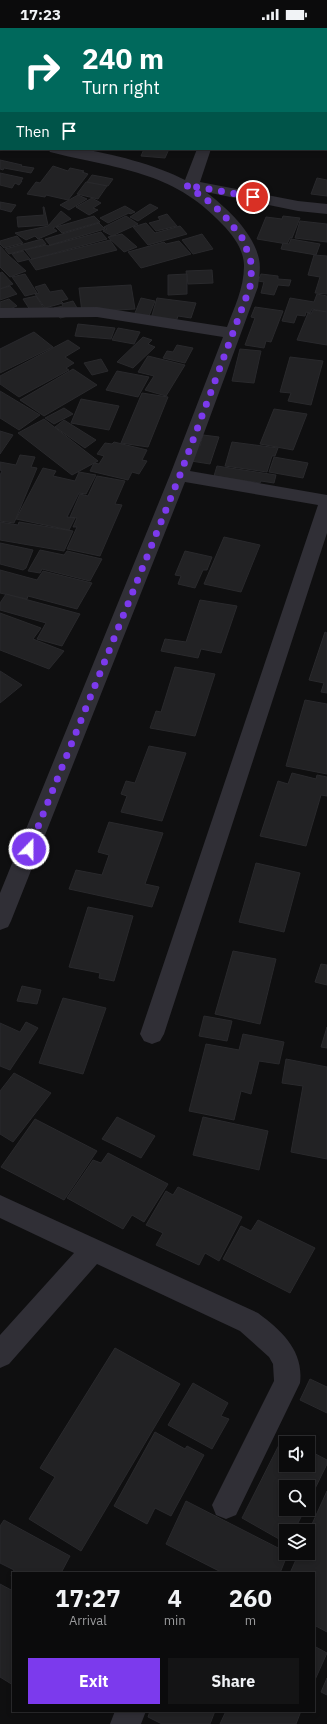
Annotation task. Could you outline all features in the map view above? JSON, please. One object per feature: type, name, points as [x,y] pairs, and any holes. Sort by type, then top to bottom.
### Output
[{"type":"street","points":[[60,150],[118,161],[157,173],[188,185],[298,206],[327,209]]},
{"type":"street","points":[[188,185],[204,150]]},
{"type":"street","points":[[0,921],[180,475],[250,287],[252,265],[243,239],[223,214],[188,185]]},
{"type":"street","points":[[0,313],[97,312],[232,333]]},
{"type":"street","points":[[180,475],[327,501]]},
{"type":"street","points":[[152,1034],[327,505]]},
{"type":"street","points":[[0,1206],[249,1322],[279,1347],[290,1372],[287,1383],[226,1505]]},
{"type":"street","points":[[0,1355],[93,1250]]},
{"type":"street","points":[[125,1724],[131,1712]]},
{"type":"building","points":[[144,150],[169,150],[165,158],[141,156]]},
{"type":"building","points":[[0,160],[34,168],[31,173],[4,168],[3,170],[0,169]]},
{"type":"building","points":[[53,166],[68,171],[70,168],[84,171],[82,172],[88,174],[68,200],[46,195],[45,197],[27,194],[36,182],[40,183]]},
{"type":"building","points":[[0,173],[23,178],[19,185],[15,183],[12,188],[0,185]]},
{"type":"building","points":[[92,175],[113,179],[108,186],[87,182]]},
{"type":"building","points":[[317,178],[327,180],[327,196],[311,194]]},
{"type":"building","points":[[86,182],[107,186],[98,199],[77,194]]},
{"type":"building","points":[[78,195],[87,199],[69,210],[60,205]]},
{"type":"building","points":[[92,198],[101,203],[93,208],[98,210],[89,215],[76,207]]},
{"type":"building","points":[[0,202],[16,205],[11,212],[0,209]]},
{"type":"building","points":[[150,204],[158,208],[138,221],[130,217]]},
{"type":"building","points":[[125,206],[135,212],[129,213],[108,223],[100,218]]},
{"type":"building","points":[[43,207],[48,225],[18,227],[17,217],[44,215]]},
{"type":"building","points":[[61,211],[71,219],[53,228],[57,231],[38,239],[35,236],[26,240],[15,233],[48,226]]},
{"type":"building","points":[[167,214],[177,226],[156,231],[149,223],[160,220],[158,217]]},
{"type":"building","points":[[94,216],[100,222],[62,233],[56,227]]},
{"type":"building","points":[[126,216],[138,224],[112,236],[103,231],[107,229],[104,227]]},
{"type":"building","points":[[283,216],[300,218],[292,238],[290,238],[287,244],[257,239],[266,217],[282,219]]},
{"type":"building","points":[[300,221],[327,224],[327,242],[295,238]]},
{"type":"building","points":[[99,223],[105,229],[50,245],[45,239]]},
{"type":"building","points":[[146,223],[155,233],[180,226],[187,234],[148,245],[133,227]]},
{"type":"building","points":[[101,232],[107,239],[32,259],[25,250],[46,245],[48,246]]},
{"type":"building","points":[[122,234],[137,247],[124,252],[108,237]]},
{"type":"building","points":[[202,234],[213,249],[193,254],[182,240]]},
{"type":"building","points":[[17,236],[23,243],[4,248],[0,244],[0,241]]},
{"type":"building","points":[[42,239],[46,244],[9,254],[5,249]]},
{"type":"building","points":[[291,239],[320,244],[316,255],[281,249],[283,243],[289,244]]},
{"type":"building","points":[[110,240],[117,250],[36,270],[29,260]]},
{"type":"building","points":[[179,241],[191,254],[141,268],[128,252],[164,242],[166,244]]},
{"type":"building","points":[[0,246],[26,271],[10,277],[0,267]]},
{"type":"building","points":[[23,251],[30,259],[18,262],[12,254]]},
{"type":"building","points":[[314,255],[327,256],[327,294],[315,293],[320,277],[308,275]]},
{"type":"building","points":[[212,270],[213,283],[188,284],[186,271]]},
{"type":"building","points":[[2,272],[13,284],[0,289],[0,273]]},
{"type":"building","points":[[25,274],[37,293],[25,296],[12,277]]},
{"type":"building","points":[[187,274],[187,294],[168,295],[168,275]]},
{"type":"building","points":[[261,274],[278,276],[278,279],[291,280],[289,286],[278,285],[274,295],[261,293],[264,282],[258,281]]},
{"type":"building","points":[[45,284],[50,292],[62,290],[68,299],[61,301],[63,303],[45,308],[35,294],[39,293],[35,287]]},
{"type":"building","points":[[131,285],[135,309],[82,312],[79,288]]},
{"type":"building","points":[[10,286],[17,294],[0,300],[0,289]]},
{"type":"building","points":[[317,294],[327,296],[327,312],[312,309],[310,313],[306,312],[305,316],[297,315],[294,323],[282,321],[290,298],[314,302]]},
{"type":"building","points":[[36,296],[45,310],[32,313],[23,299]]},
{"type":"building","points":[[141,298],[155,301],[147,321],[133,318]]},
{"type":"building","points":[[157,298],[196,303],[191,318],[178,316],[175,325],[150,322]]},
{"type":"building","points":[[9,299],[17,306],[0,313],[0,302]]},
{"type":"building","points":[[73,301],[80,313],[60,318],[54,308],[63,306],[62,304]]},
{"type":"building","points":[[255,307],[283,311],[271,342],[266,341],[264,348],[245,345],[255,318],[251,317]]},
{"type":"building","points":[[313,310],[327,312],[327,345],[297,340],[308,313],[311,314]]},
{"type":"building","points":[[78,324],[115,328],[111,339],[75,336]]},
{"type":"building","points":[[118,328],[140,332],[134,344],[112,340]]},
{"type":"building","points":[[34,332],[53,347],[0,373],[0,349]]},
{"type":"building","points":[[143,337],[152,340],[148,344],[155,347],[133,368],[117,362]]},
{"type":"building","points":[[68,340],[80,348],[65,357],[74,363],[66,368],[69,370],[19,397],[0,384],[0,376]]},
{"type":"building","points":[[177,345],[193,348],[185,363],[163,358],[167,351],[173,352]]},
{"type":"building","points":[[240,349],[261,351],[254,383],[232,381]]},
{"type":"building","points":[[148,356],[185,365],[166,396],[145,390],[154,376],[138,372]]},
{"type":"building","points":[[290,357],[323,361],[311,405],[288,401],[291,393],[280,392]]},
{"type":"building","points":[[101,359],[108,371],[92,375],[84,363]]},
{"type":"building","points":[[73,369],[97,385],[44,416],[20,400]]},
{"type":"building","points":[[117,371],[149,377],[138,397],[106,390]]},
{"type":"building","points":[[0,391],[40,415],[19,430],[0,418]]},
{"type":"building","points":[[142,393],[168,397],[148,447],[121,443]]},
{"type":"building","points":[[81,399],[119,406],[109,430],[71,423]]},
{"type":"building","points":[[64,408],[73,414],[54,424],[45,418]]},
{"type":"building","points":[[274,409],[307,414],[293,450],[260,444]]},
{"type":"building","points":[[44,419],[98,461],[72,475],[18,433]]},
{"type":"building","points":[[64,420],[96,440],[85,448],[55,427]]},
{"type":"building","points":[[0,431],[13,435],[0,454]]},
{"type":"building","points":[[203,435],[219,437],[210,464],[191,461],[196,445],[200,446]]},
{"type":"building","points":[[114,442],[147,450],[142,460],[147,461],[139,474],[132,472],[128,480],[90,471],[94,463],[99,464],[104,456],[97,454],[105,443],[112,444]]},
{"type":"building","points":[[232,442],[278,448],[275,456],[272,456],[267,472],[225,466]]},
{"type":"building","points":[[20,455],[35,457],[31,467],[37,468],[14,523],[0,521],[0,475],[2,471],[0,470],[0,462],[16,465]]},
{"type":"building","points":[[274,457],[308,463],[303,478],[269,472]]},
{"type":"building","points":[[217,466],[276,475],[274,483],[261,481],[260,483],[214,476]]},
{"type":"building","points":[[43,468],[56,471],[53,476],[75,481],[79,472],[96,475],[86,494],[79,493],[67,517],[75,518],[69,530],[16,519]]},
{"type":"building","points":[[97,476],[125,481],[115,504],[122,505],[100,556],[67,549],[77,527],[73,527],[77,518],[70,517],[80,494],[88,496]]},
{"type":"building","points":[[0,522],[18,525],[19,522],[73,531],[64,551],[0,540]]},
{"type":"building","points":[[224,537],[260,545],[241,592],[204,584]]},
{"type":"building","points":[[0,543],[33,550],[26,568],[23,570],[0,564]]},
{"type":"building","points":[[40,550],[64,555],[67,551],[102,559],[90,581],[42,569],[40,573],[28,571]]},
{"type":"building","points":[[185,551],[212,557],[207,570],[203,570],[195,588],[178,584],[181,576],[175,575]]},
{"type":"building","points":[[0,570],[37,580],[43,571],[92,583],[77,609],[28,596],[27,599],[0,593]]},
{"type":"building","points":[[6,594],[80,614],[62,646],[37,639],[46,623],[0,610],[0,603]]},
{"type":"building","points":[[200,600],[237,606],[221,653],[201,649],[198,658],[161,651],[165,639],[186,642]]},
{"type":"building","points":[[0,613],[41,628],[33,639],[64,651],[49,669],[0,650]]},
{"type":"building","points":[[325,632],[327,633],[327,693],[321,692],[324,683],[309,680]]},
{"type":"building","points":[[175,667],[215,674],[195,736],[150,728],[156,711],[161,712]]},
{"type":"building","points":[[0,671],[22,685],[0,703]]},
{"type":"building","points":[[305,700],[327,704],[327,774],[286,766]]},
{"type":"building","points":[[149,746],[186,753],[162,821],[121,812],[127,796],[121,794],[126,781],[135,783]]},
{"type":"building","points":[[292,773],[316,779],[317,775],[327,777],[327,796],[321,795],[306,846],[260,836],[278,781],[288,784]]},
{"type":"building","points":[[109,822],[163,833],[145,884],[159,887],[152,907],[69,889],[76,870],[102,875],[109,855],[98,852]]},
{"type":"building","points":[[256,863],[300,873],[284,932],[239,922]]},
{"type":"building","points":[[88,907],[133,916],[114,981],[99,978],[100,973],[69,967]]},
{"type":"building","points":[[233,951],[276,959],[260,1024],[215,1014]]},
{"type":"building","points":[[321,964],[327,965],[327,985],[315,982]]},
{"type":"building","points":[[22,986],[41,990],[37,1004],[17,1001]]},
{"type":"building","points":[[63,998],[106,1008],[83,1074],[39,1063]]},
{"type":"building","points":[[204,1016],[232,1021],[227,1041],[199,1036]]},
{"type":"building","points":[[26,1022],[38,1028],[10,1070],[0,1066],[0,1023],[20,1032]]},
{"type":"building","points":[[327,1027],[327,1048],[321,1047]]},
{"type":"building","points":[[243,1034],[284,1042],[279,1064],[259,1061],[251,1094],[241,1091],[234,1120],[189,1111],[206,1044],[239,1050]]},
{"type":"building","points":[[286,1059],[327,1067],[327,1159],[291,1152],[303,1086],[282,1083]]},
{"type":"building","points":[[14,1073],[51,1093],[13,1142],[0,1134],[0,1091]]},
{"type":"building","points":[[117,1117],[155,1136],[141,1158],[102,1139]]},
{"type":"building","points":[[203,1117],[268,1131],[259,1170],[193,1155]]},
{"type":"building","points":[[35,1119],[97,1151],[64,1200],[1,1167]]},
{"type":"building","points":[[108,1153],[168,1184],[144,1222],[132,1215],[123,1229],[67,1198],[93,1160],[101,1163]]},
{"type":"building","points":[[178,1187],[242,1217],[219,1261],[205,1253],[199,1265],[156,1245],[163,1233],[146,1225],[166,1191],[173,1195]]},
{"type":"building","points":[[258,1220],[315,1248],[290,1293],[223,1259],[241,1226],[251,1231]]},
{"type":"building","points":[[115,1348],[180,1384],[81,1551],[29,1519],[55,1477],[40,1468]]},
{"type":"building","points":[[310,1379],[327,1387],[327,1413],[300,1400]]},
{"type":"building","points":[[193,1383],[228,1403],[221,1416],[229,1419],[212,1449],[168,1425]]},
{"type":"building","points":[[155,1432],[185,1449],[187,1446],[204,1455],[171,1516],[155,1508],[147,1524],[114,1506]]},
{"type":"building","points":[[279,1445],[279,1472],[315,1472],[315,1454],[327,1460],[327,1464],[315,1489],[315,1480],[279,1480],[279,1516],[302,1516],[298,1524],[279,1524],[279,1539],[242,1518]]},
{"type":"building","points":[[327,1491],[327,1632],[315,1626],[315,1572],[290,1572],[296,1560],[315,1560],[315,1524],[312,1524]]},
{"type":"building","points":[[186,1501],[279,1548],[279,1560],[285,1560],[280,1572],[221,1572],[166,1544]]},
{"type":"building","points":[[4,1520],[70,1556],[62,1572],[13,1572],[14,1570],[0,1563],[0,1526]]},
{"type":"building","points":[[0,1584],[12,1590],[12,1684],[0,1677]]},
{"type":"building","points":[[315,1647],[327,1653],[315,1680]]},
{"type":"building","points":[[327,1678],[327,1695],[321,1692]]},
{"type":"building","points":[[150,1712],[215,1712],[210,1724],[162,1724],[148,1717]]},
{"type":"building","points":[[226,1712],[301,1712],[296,1724],[220,1724]]},
{"type":"route","points":[[29,849],[180,475],[250,287],[252,265],[243,239],[223,214],[186,185],[253,197]]}]
